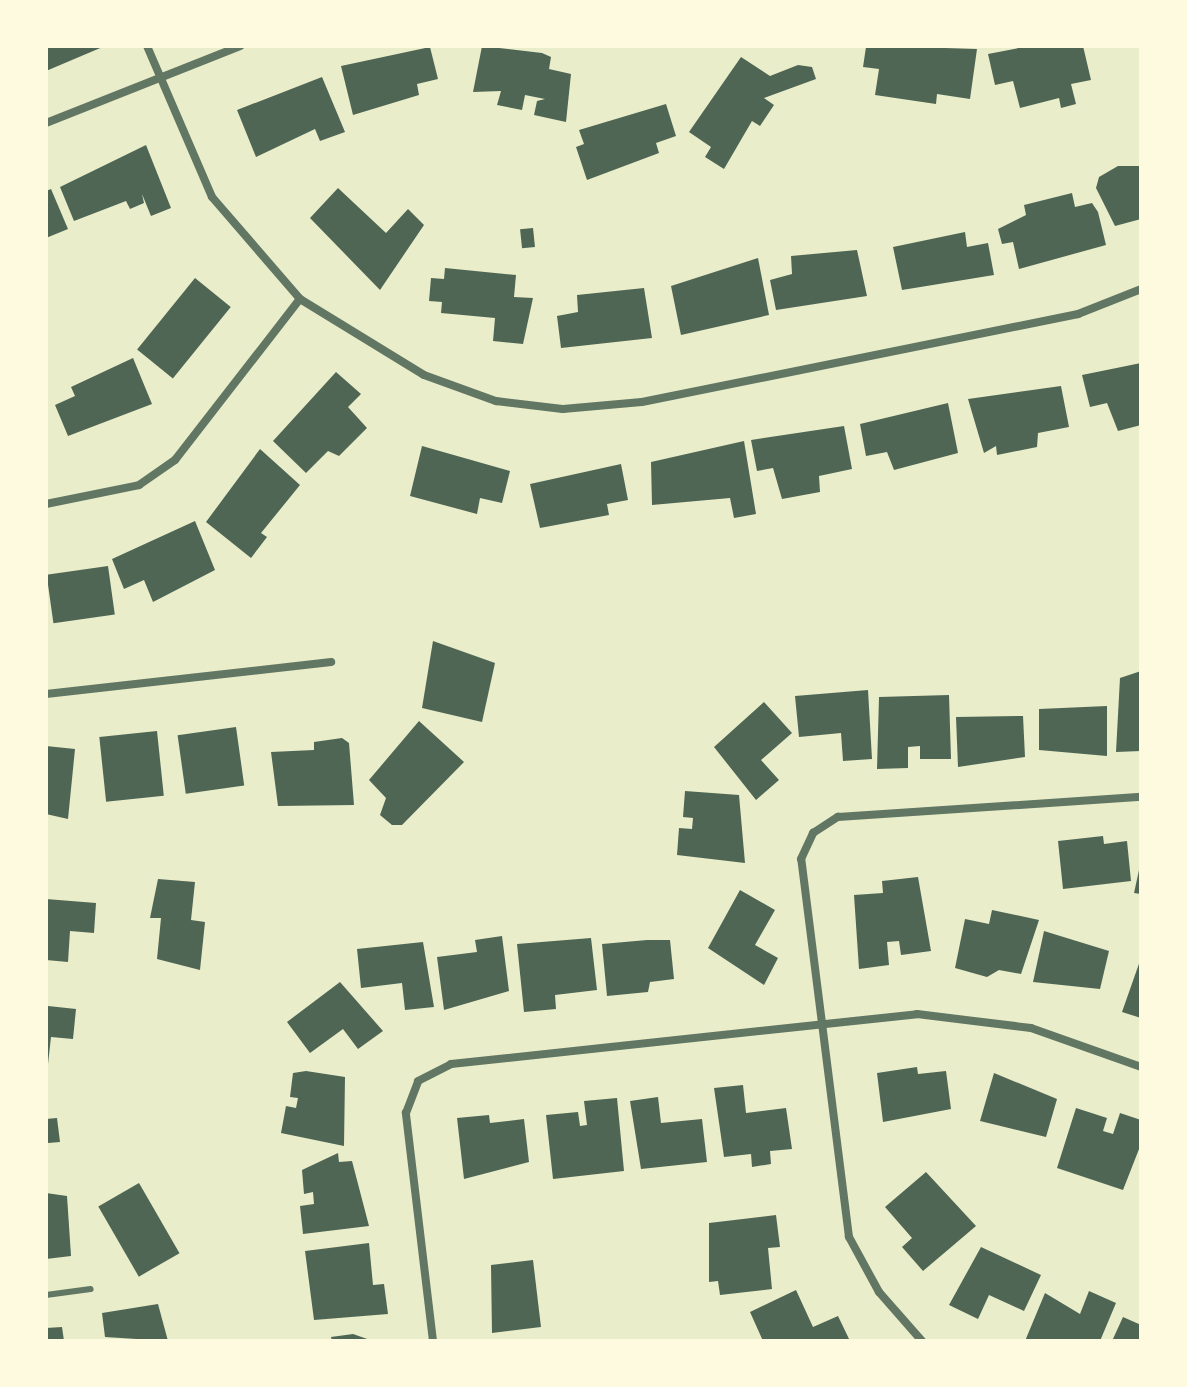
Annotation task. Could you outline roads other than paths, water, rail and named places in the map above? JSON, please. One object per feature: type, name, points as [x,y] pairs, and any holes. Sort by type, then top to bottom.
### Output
[{"type":"street","points":[[147,46],[212,197],[300,299],[424,375],[496,401],[563,409],[642,402],[1078,314],[1141,289]]},
{"type":"street","points":[[46,123],[240,46]]},
{"type":"street","points":[[46,504],[139,485],[175,460],[300,299]]},
{"type":"street","points":[[46,694],[331,662]]},
{"type":"street","points":[[922,1341],[879,1292],[849,1237],[817,1024],[801,859],[813,833],[838,817],[1141,797]]},
{"type":"street","points":[[433,1341],[406,1113],[418,1081],[451,1064],[817,1024],[972,1017],[1031,1028],[1141,1067]]},
{"type":"lane","points":[[46,1295],[91,1289]]}]
